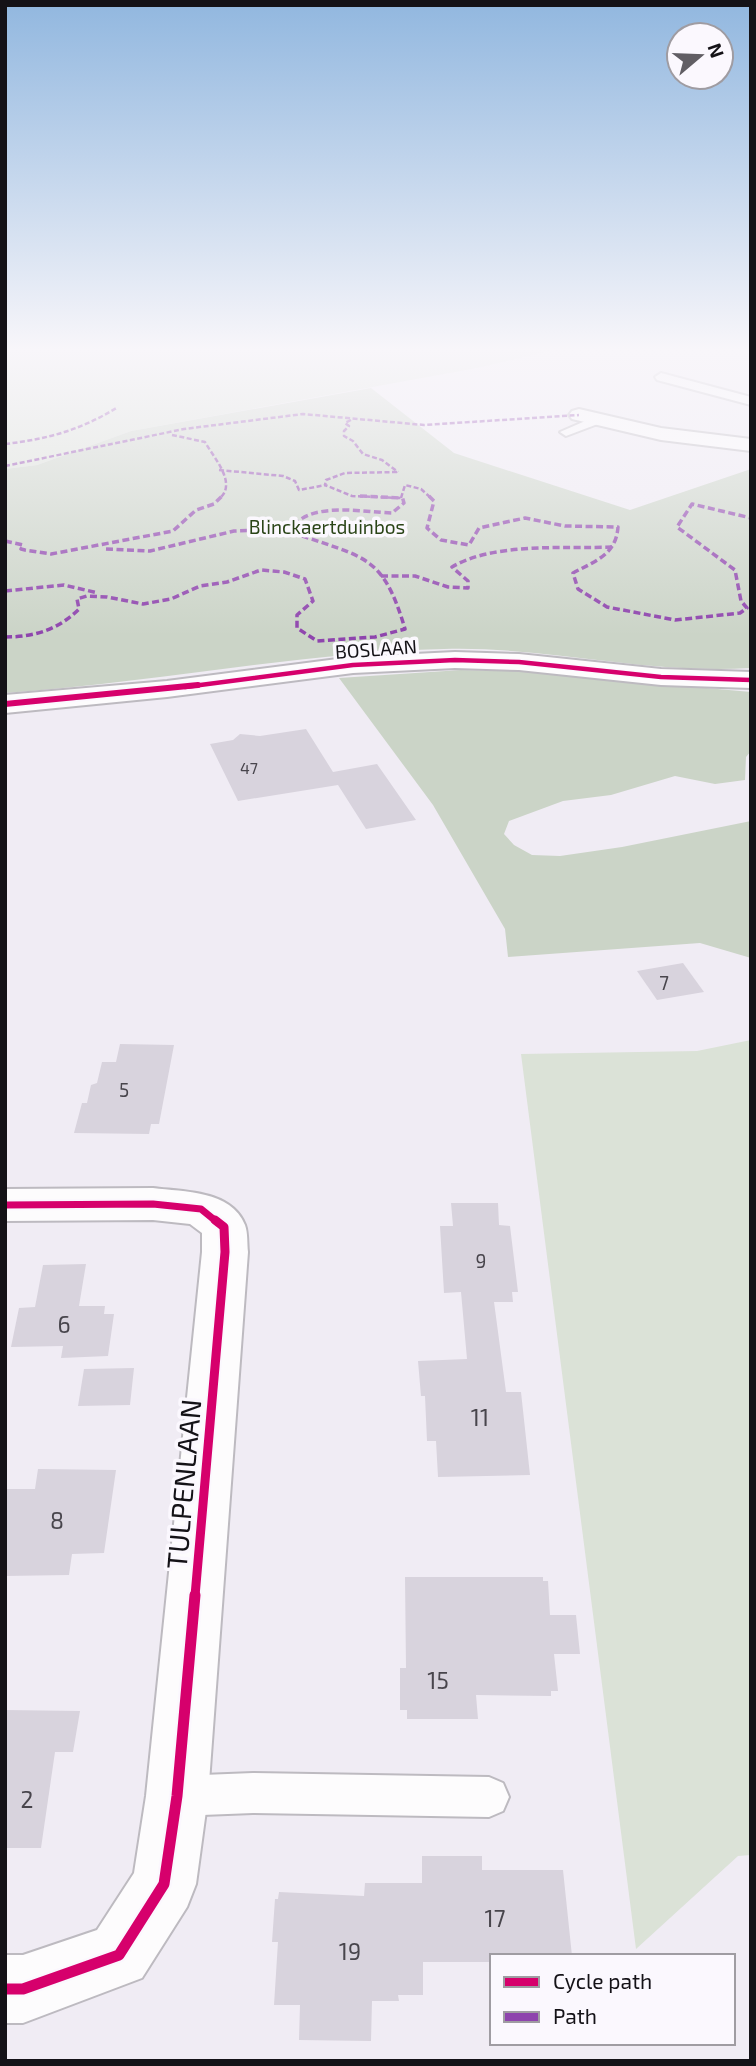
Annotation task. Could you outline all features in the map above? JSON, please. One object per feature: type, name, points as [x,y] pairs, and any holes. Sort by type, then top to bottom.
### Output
[{"type":"street","name":"BOSLAAN","points":[[5,704],[167,689],[353,665],[455,660],[519,662],[699,680],[751,680]]},
{"type":"street","name":"TULPENLAAN","points":[[5,1205],[153,1204],[201,1209],[224,1227],[225,1252],[177,1796],[164,1884],[119,1955],[23,1989],[5,1989]]},
{"type":"lane","points":[[177,1796],[253,1793],[489,1797]]},
{"type":"shaded area","points":[[5,443],[97,443],[37,465],[5,469]]},
{"type":"shaded area","points":[[751,1040],[751,1855],[738,1856],[636,1949],[521,1054],[697,1051]]},
{"type":"green space","name":"Blinckaertduinbos","points":[[97,443],[442,443],[454,453],[630,510],[751,469],[751,668],[674,668],[521,652],[444,649],[334,656],[5,693],[5,469],[37,465]]},
{"type":"green space","points":[[461,670],[517,671],[751,692],[751,751],[746,757],[745,780],[715,784],[675,776],[611,795],[563,801],[509,821],[504,834],[514,845],[532,855],[560,856],[622,847],[751,821],[751,958],[700,943],[508,957],[505,929],[433,805],[339,678]]},
{"type":"building","points":[[306,729],[333,772],[377,764],[416,820],[366,829],[338,785],[238,801],[210,744],[233,740],[240,734],[260,736]]},
{"type":"building","points":[[683,963],[704,992],[657,1000],[637,971]]},
{"type":"building","points":[[120,1044],[174,1045],[159,1124],[151,1124],[149,1134],[74,1133],[82,1103],[87,1103],[91,1085],[97,1083],[102,1062],[116,1062]]},
{"type":"building","points":[[451,1203],[498,1203],[499,1225],[510,1226],[518,1292],[512,1292],[513,1302],[494,1302],[506,1392],[521,1392],[530,1475],[438,1477],[436,1441],[427,1441],[425,1396],[421,1396],[418,1361],[467,1359],[461,1292],[444,1293],[440,1226],[453,1226]]},
{"type":"building","points":[[86,1264],[79,1306],[105,1306],[104,1314],[114,1314],[108,1356],[61,1358],[63,1346],[11,1347],[19,1308],[35,1307],[43,1265]]},
{"type":"building","points":[[134,1368],[130,1405],[78,1406],[84,1369]]},
{"type":"building","points":[[38,1469],[116,1470],[104,1553],[72,1554],[69,1575],[5,1576],[5,1489],[35,1489]]},
{"type":"building","points":[[405,1577],[543,1577],[543,1581],[548,1581],[550,1615],[576,1615],[580,1654],[554,1654],[558,1691],[551,1691],[551,1696],[476,1695],[478,1719],[407,1719],[407,1710],[400,1710],[400,1668],[406,1668]]},
{"type":"building","points":[[5,1710],[80,1711],[73,1752],[55,1752],[41,1848],[5,1848]]},
{"type":"building","points":[[422,1856],[482,1856],[482,1870],[563,1870],[572,1954],[490,1954],[490,1962],[423,1962],[423,1995],[398,1995],[399,2001],[372,2001],[371,2041],[299,2040],[300,2005],[274,2005],[278,1942],[272,1942],[275,1899],[278,1899],[279,1892],[364,1896],[365,1883],[422,1883]]},
{"type":"marked path","points":[[5,444],[10,443]]},
{"type":"marked path","points":[[5,466],[114,443]]},
{"type":"marked path","points":[[5,541],[23,545],[21,549],[51,554],[173,531],[196,510],[214,504],[226,493],[228,481],[206,443]]},
{"type":"marked path","points":[[355,443],[363,454],[382,460],[398,472]]},
{"type":"marked path","points":[[219,470],[283,476],[295,481],[299,490],[326,485]]},
{"type":"marked path","points":[[397,472],[345,473],[326,480],[325,485],[352,496],[401,498]]},
{"type":"marked path","points":[[5,637],[26,636],[55,627],[79,609],[77,599],[87,596],[143,604],[171,599],[200,586],[227,582],[261,570],[284,572],[305,579],[313,601],[297,615],[297,628],[317,641],[375,637],[405,629],[391,590],[373,565],[360,555],[297,534],[294,525],[302,516],[326,511],[392,513],[404,503],[401,498],[405,485],[421,489],[434,501],[427,528],[441,540],[469,545],[479,528],[525,518],[565,526],[618,527],[617,539],[611,552],[573,573],[578,589],[607,607],[675,620],[740,613],[747,608],[741,601],[735,570],[677,527],[692,504],[751,518]]},
{"type":"marked path","points":[[106,549],[150,551],[234,531],[260,530],[278,524],[294,525]]},
{"type":"marked path","points":[[381,576],[415,576],[448,587],[468,588],[468,581],[452,567],[462,561],[499,551],[613,547]]},
{"type":"marked path","points":[[5,591],[64,585],[98,593]]},
{"type":"cycle path","points":[[5,704],[167,689],[353,665],[455,660],[519,662],[661,677],[751,680]]},
{"type":"cycle path","points":[[5,1205],[153,1204],[201,1209],[224,1227],[225,1252],[177,1796],[164,1884],[119,1955],[23,1989],[5,1989]]}]
